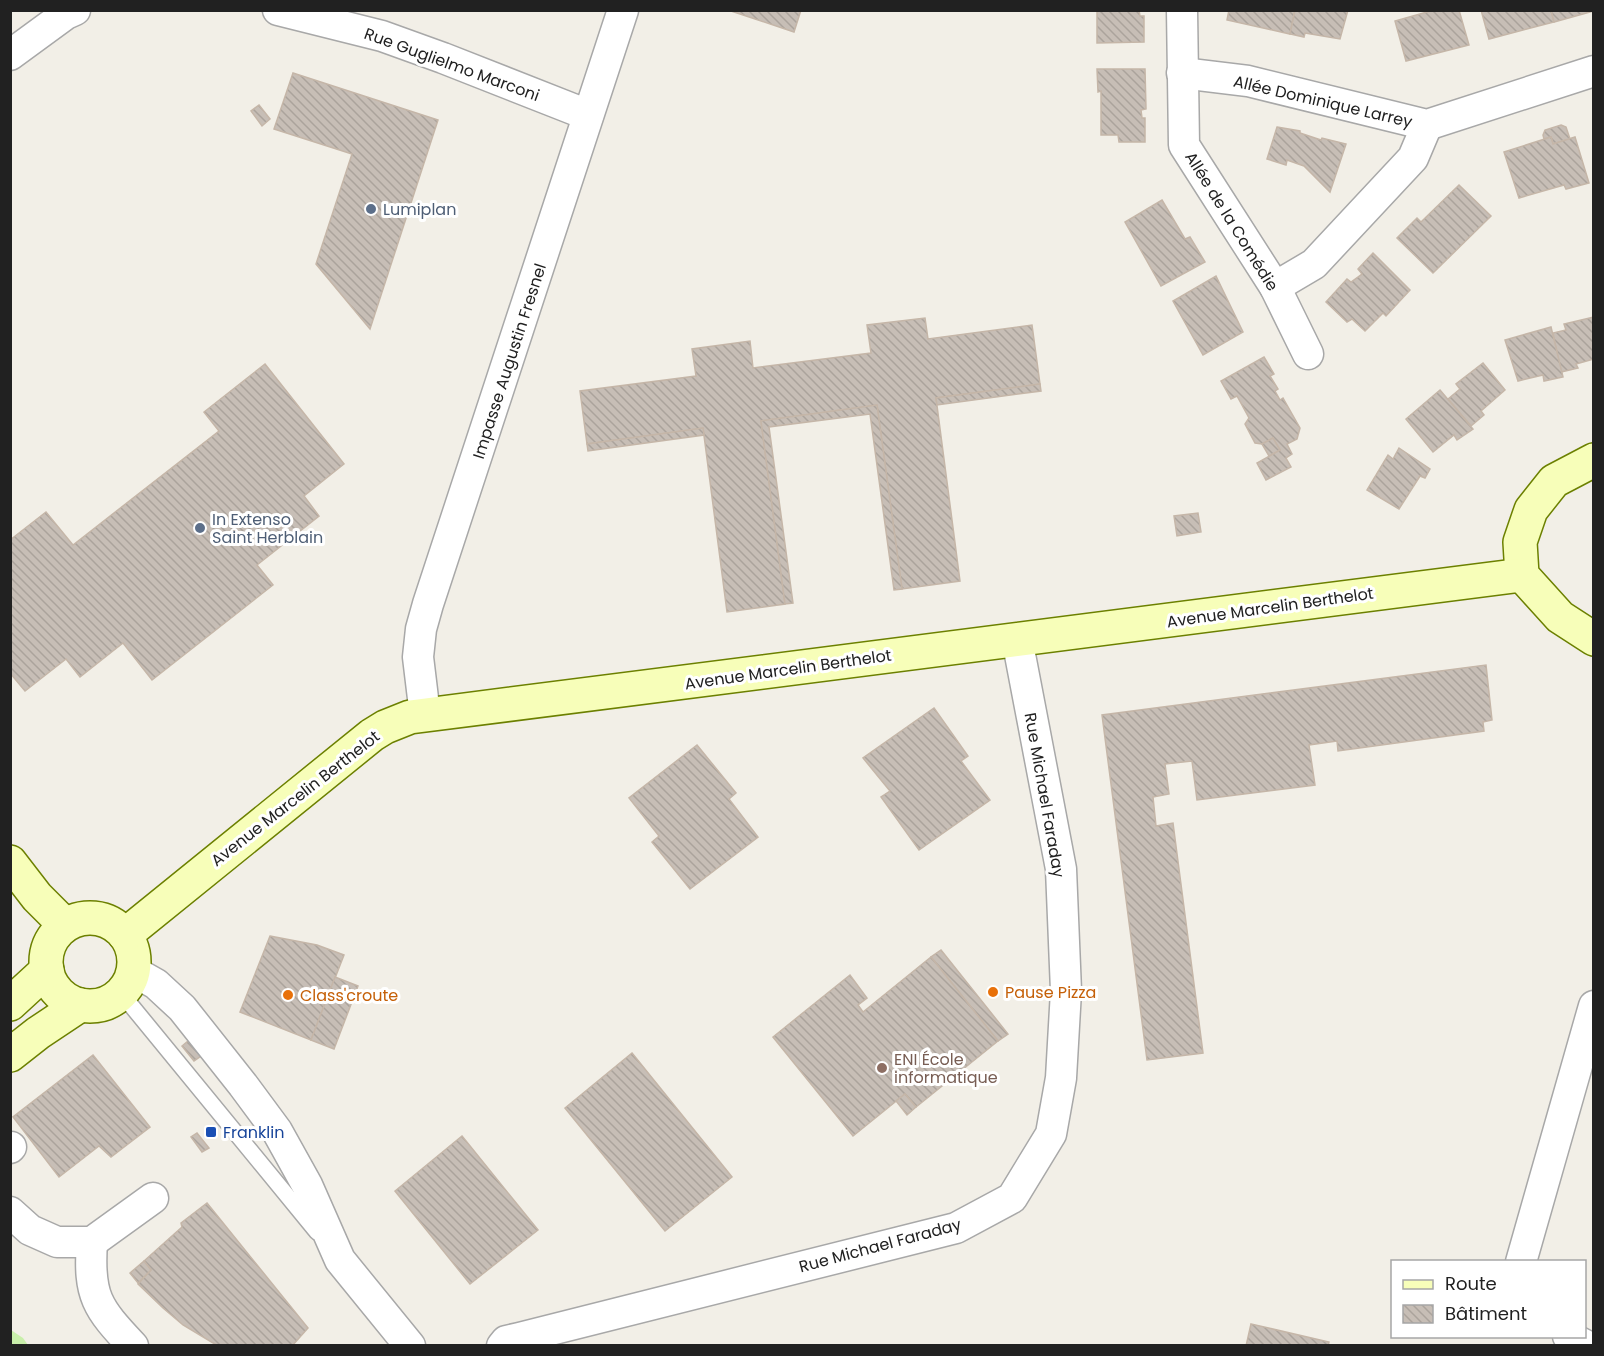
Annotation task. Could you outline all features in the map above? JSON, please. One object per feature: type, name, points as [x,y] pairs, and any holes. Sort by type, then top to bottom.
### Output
[{"type":"street","points":[[10,55],[75,10]]},
{"type":"street","name":"Rue Guglielmo Marconi","points":[[278,10],[382,36],[443,57],[588,115]]},
{"type":"street","name":"Impasse Augustin Fresnel","points":[[426,715],[418,657],[421,629],[623,10]]},
{"type":"street","name":"Allée de la Comédie","points":[[1182,10],[1184,145],[1275,287],[1308,354]]},
{"type":"street","name":"Allée Dominique Larrey","points":[[1182,73],[1248,81],[1427,125],[1593,71]]},
{"type":"street","name":"Allée Dominique Larrey","points":[[1275,287],[1314,264],[1337,240],[1413,158],[1427,125]]},
{"type":"street","points":[[1593,460],[1554,481],[1531,510],[1520,542],[1522,575],[1560,617],[1593,639]]},
{"type":"street","name":"Avenue Marcelin Berthelot","points":[[125,935],[372,735],[398,721],[426,715],[1522,575]]},
{"type":"street","name":"Rue Michael Faraday","points":[[502,1346],[506,1341],[956,1228],[1012,1198],[1051,1134],[1061,1078],[1066,991],[1061,869],[1017,639]]},
{"type":"street","points":[[10,862],[38,897],[65,925]]},
{"type":"street","points":[[77,919],[104,919],[125,935],[134,958],[127,982],[102,1004],[80,1005],[68,1000],[58,992],[51,982],[46,957],[55,934],[65,925],[77,919]]},
{"type":"street","points":[[10,1004],[47,970]]},
{"type":"street","points":[[127,982],[156,984],[182,1008],[277,1131],[307,1185],[340,1260],[410,1346]]},
{"type":"street","points":[[10,1055],[80,1005]]},
{"type":"street","points":[[1522,1260],[1593,1006]]},
{"type":"street","points":[[10,1212],[30,1230],[57,1242],[92,1242],[153,1198]]},
{"type":"street","points":[[92,1242],[90,1267],[94,1292],[102,1311],[133,1346]]},
{"type":"street","points":[[1572,1338],[1587,1346]]},
{"type":"lane","points":[[127,982],[340,1260]]},
{"type":"green space","points":[[11,1330],[23,1338],[28,1345],[11,1345]]},
{"type":"building","points":[[728,10],[801,10],[794,32]]},
{"type":"building","points":[[1097,10],[1139,10],[1140,16],[1144,16],[1144,42],[1097,43]]},
{"type":"building","points":[[1229,10],[1295,10],[1290,34],[1227,20]]},
{"type":"building","points":[[1295,10],[1348,10],[1340,39],[1305,33],[1304,37],[1290,34]]},
{"type":"building","points":[[1434,10],[1459,10],[1469,45],[1406,61],[1395,21]]},
{"type":"building","points":[[1481,10],[1551,10],[1554,22],[1489,39]]},
{"type":"building","points":[[1551,10],[1594,10],[1594,11],[1554,22]]},
{"type":"building","points":[[1097,69],[1145,69],[1146,109],[1141,110],[1142,118],[1145,118],[1145,142],[1119,142],[1118,135],[1101,135],[1101,91],[1098,92]]},
{"type":"building","name":"Lumiplan","points":[[293,73],[438,120],[370,329],[316,264],[352,154],[274,129]]},
{"type":"building","points":[[259,105],[270,119],[262,126],[251,111]]},
{"type":"building","points":[[1561,125],[1566,127],[1570,139],[1553,144],[1551,137],[1544,139],[1545,130]]},
{"type":"building","points":[[1277,127],[1300,131],[1300,133],[1321,140],[1322,138],[1346,144],[1330,192],[1304,166],[1287,160],[1286,165],[1267,159]]},
{"type":"building","points":[[1551,137],[1553,144],[1575,137],[1589,183],[1566,189],[1564,185],[1519,198],[1504,152]]},
{"type":"building","points":[[1459,185],[1491,216],[1433,273],[1397,238],[1417,218],[1421,222]]},
{"type":"building","points":[[1162,200],[1185,239],[1190,237],[1205,262],[1161,286],[1125,222]]},
{"type":"building","points":[[1373,253],[1410,290],[1386,316],[1383,313],[1365,331],[1352,319],[1347,322],[1326,302],[1347,279],[1351,282],[1362,274],[1358,269]]},
{"type":"building","points":[[1216,276],[1243,332],[1203,355],[1173,301]]},
{"type":"building","points":[[1594,317],[1594,359],[1576,364],[1578,368],[1561,372],[1553,333],[1566,330],[1564,324]]},
{"type":"building","points":[[925,318],[928,339],[1032,325],[1040,384],[936,398],[960,581],[902,589],[877,405],[761,421],[785,604],[727,612],[703,428],[587,444],[580,391],[696,376],[692,349],[750,341],[753,368],[871,353],[867,325]]},
{"type":"building","points":[[1551,327],[1563,377],[1544,381],[1543,375],[1518,381],[1505,340]]},
{"type":"building","points":[[1264,357],[1274,374],[1270,376],[1278,389],[1275,391],[1280,400],[1283,398],[1300,428],[1297,439],[1287,444],[1292,454],[1286,458],[1291,467],[1266,480],[1257,463],[1280,450],[1273,438],[1262,444],[1255,443],[1245,424],[1249,418],[1237,396],[1231,399],[1221,381]]},
{"type":"building","points":[[1483,363],[1505,390],[1481,411],[1484,415],[1471,426],[1448,399],[1460,389],[1456,384]]},
{"type":"building","name":"In Extenso Saint Herblain","points":[[265,364],[344,464],[304,496],[319,516],[257,565],[273,585],[152,680],[123,643],[80,677],[66,659],[25,691],[10,673],[10,540],[46,512],[73,545],[219,431],[204,412]]},
{"type":"building","points":[[1040,384],[1041,391],[937,405],[936,398]]},
{"type":"building","points":[[1440,390],[1473,429],[1457,440],[1454,435],[1433,452],[1406,419]]},
{"type":"building","points":[[877,405],[902,589],[894,590],[870,414],[769,427],[793,603],[785,604],[761,421]]},
{"type":"building","points":[[703,428],[704,435],[588,451],[587,444]]},
{"type":"building","points":[[1273,438],[1280,450],[1269,456],[1262,444]]},
{"type":"building","points":[[1399,448],[1430,469],[1425,478],[1420,476],[1399,509],[1367,490],[1388,455],[1393,459]]},
{"type":"building","points":[[1198,513],[1201,532],[1177,536],[1174,516]]},
{"type":"building","points":[[1486,665],[1492,720],[1483,722],[1484,731],[1338,751],[1337,741],[1309,745],[1315,785],[1197,800],[1192,761],[1165,764],[1169,794],[1153,797],[1156,826],[1173,823],[1203,1053],[1147,1060],[1102,715]]},
{"type":"building","points":[[934,708],[968,756],[961,761],[990,800],[919,850],[881,797],[890,791],[863,758]]},
{"type":"building","points":[[697,745],[736,793],[729,799],[758,837],[690,889],[652,842],[659,836],[629,798]]},
{"type":"building","name":"Class'croute","points":[[270,936],[317,945],[344,955],[311,1040],[240,1012]]},
{"type":"building","points":[[941,950],[1008,1034],[998,1041],[931,957]]},
{"type":"building","name":"ENI École informatique","points":[[931,957],[998,1041],[916,1107],[905,1094],[853,1136],[773,1037],[850,975],[867,998],[858,1005],[863,1012]]},
{"type":"building","points":[[335,977],[358,986],[334,1049],[311,1040]]},
{"type":"building","points":[[188,1041],[201,1056],[194,1061],[182,1046]]},
{"type":"building","points":[[632,1053],[732,1177],[665,1231],[565,1108]]},
{"type":"building","points":[[93,1055],[150,1127],[111,1157],[99,1146],[59,1177],[13,1117]]},
{"type":"building","points":[[905,1094],[916,1107],[907,1115],[896,1101]]},
{"type":"building","points":[[197,1133],[209,1148],[202,1152],[191,1137]]},
{"type":"building","points":[[462,1136],[538,1230],[470,1284],[395,1191]]},
{"type":"building","points":[[207,1203],[308,1328],[292,1346],[218,1346],[183,1325],[138,1284],[151,1270],[144,1261],[182,1227],[181,1223]]},
{"type":"building","points":[[144,1261],[151,1270],[138,1283],[130,1273]]},
{"type":"building","points":[[1251,1324],[1329,1342],[1328,1346],[1246,1346]]},
{"type":"place","name":"Lumiplan","points":[[371,209]]},
{"type":"place","name":"In Extenso Saint Herblain","points":[[200,528]]},
{"type":"place","name":"Pause Pizza","points":[[993,992]]},
{"type":"place","name":"Class'croute","points":[[288,995]]},
{"type":"place","name":"ENI École informatique","points":[[882,1068]]},
{"type":"place","name":"Franklin","points":[[211,1132]]}]
